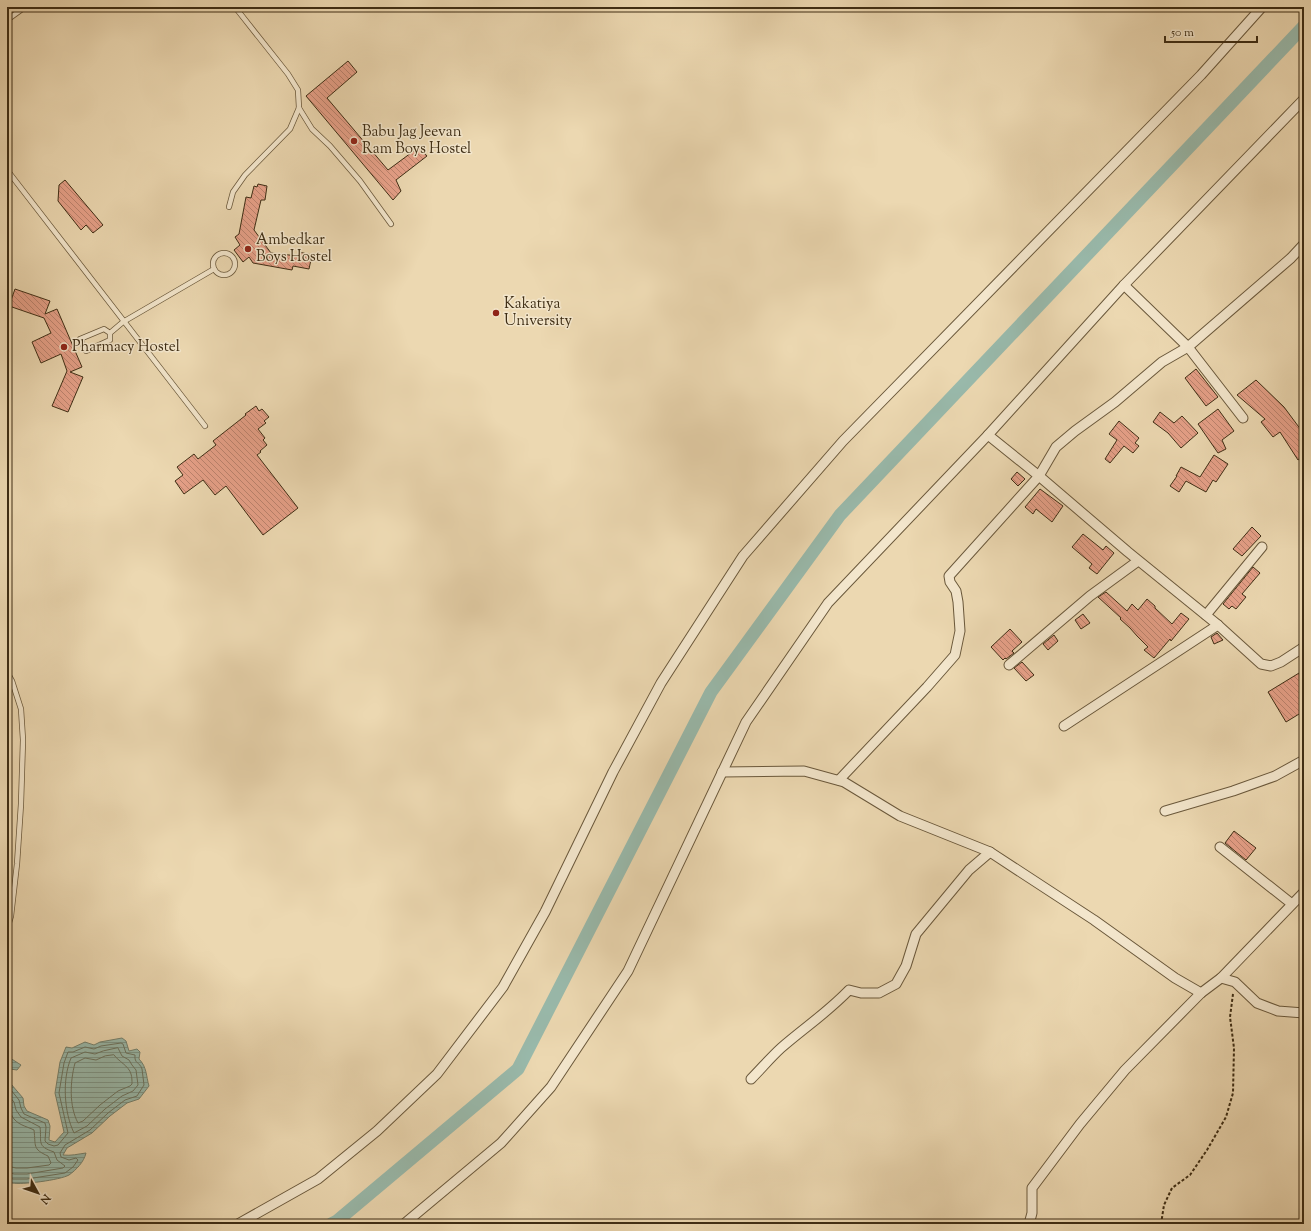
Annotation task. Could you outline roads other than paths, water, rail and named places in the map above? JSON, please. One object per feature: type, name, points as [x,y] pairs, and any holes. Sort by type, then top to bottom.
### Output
[{"type":"street","points":[[238,1224],[318,1179],[376,1131],[437,1074],[503,987],[544,912],[613,772],[661,683],[743,556],[843,441],[1201,75],[1262,7]]},
{"type":"street","points":[[404,1224],[501,1143],[551,1087],[628,971],[746,722],[828,603],[988,435],[1124,285],[1304,99]]},
{"type":"street","points":[[839,780],[927,687],[955,655],[960,631],[956,590],[950,582],[949,576],[1039,476],[1056,447],[1115,402],[1162,362],[1188,347],[1291,258],[1304,244]]},
{"type":"street","points":[[1124,285],[1188,347],[1243,418]]},
{"type":"street","points":[[988,435],[1039,476],[1138,561],[1218,625],[1262,664],[1271,666],[1281,662],[1304,646]]},
{"type":"street","points":[[1206,615],[1262,547]]},
{"type":"street","points":[[1009,665],[1090,596],[1138,561]]},
{"type":"street","points":[[1064,726],[1218,625]]},
{"type":"street","points":[[1165,811],[1240,789],[1275,776],[1304,760]]},
{"type":"street","points":[[722,772],[804,771],[844,782],[900,816],[990,852],[1094,920],[1175,978],[1201,993]]},
{"type":"street","points":[[1220,847],[1292,904]]},
{"type":"street","points":[[751,1079],[780,1049],[816,1018],[835,1005],[849,990],[861,993],[879,993],[896,984],[906,966],[916,934],[969,870],[990,852]]},
{"type":"street","points":[[1029,1224],[1032,1212],[1032,1188],[1080,1124],[1125,1070],[1201,993],[1221,978],[1304,892]]},
{"type":"street","points":[[1221,978],[1235,982],[1257,1003],[1278,1011],[1304,1013]]},
{"type":"lane","points":[[7,20],[25,7]]},
{"type":"lane","points":[[229,207],[233,192],[245,175],[290,128],[299,108],[298,90],[288,74],[235,7]]},
{"type":"lane","points":[[299,108],[312,129],[330,146],[360,181],[391,224]]},
{"type":"lane","points":[[7,170],[123,322],[205,426]]},
{"type":"lane","points":[[222,252],[229,253],[234,258],[236,265],[233,272],[227,275],[219,274],[214,269],[213,262],[216,256],[222,252]]},
{"type":"lane","points":[[110,333],[104,329],[80,339],[86,351],[110,340],[110,333],[123,322],[214,269]]},
{"type":"lane","points":[[7,672],[12,681],[21,709],[23,740],[17,864],[11,916],[7,929]]},
{"type":"water","points":[[122,1038],[126,1041],[129,1051],[137,1049],[140,1052],[139,1059],[145,1068],[149,1086],[139,1099],[127,1103],[92,1133],[67,1148],[63,1155],[86,1153],[79,1166],[69,1175],[32,1183],[12,1183],[7,1180],[7,1074],[11,1084],[23,1098],[24,1106],[27,1111],[48,1120],[50,1126],[49,1140],[55,1142],[64,1132],[55,1093],[60,1062],[66,1047],[72,1048],[85,1042],[94,1045],[100,1042]]},
{"type":"water","points":[[7,1056],[21,1065],[17,1070],[10,1069],[7,1074]]},
{"type":"waterway","points":[[331,1224],[337,1221],[518,1069],[711,692],[840,515],[1304,26]]},
{"type":"place","name":"Babu Jag Jeevan Ram Boys Hostel","points":[[354,141]]},
{"type":"place","name":"Ambedkar Boys Hostel","points":[[248,249]]},
{"type":"place","name":"Kakatiya University","points":[[496,313]]},
{"type":"place","name":"Pharmacy Hostel","points":[[64,347]]}]
